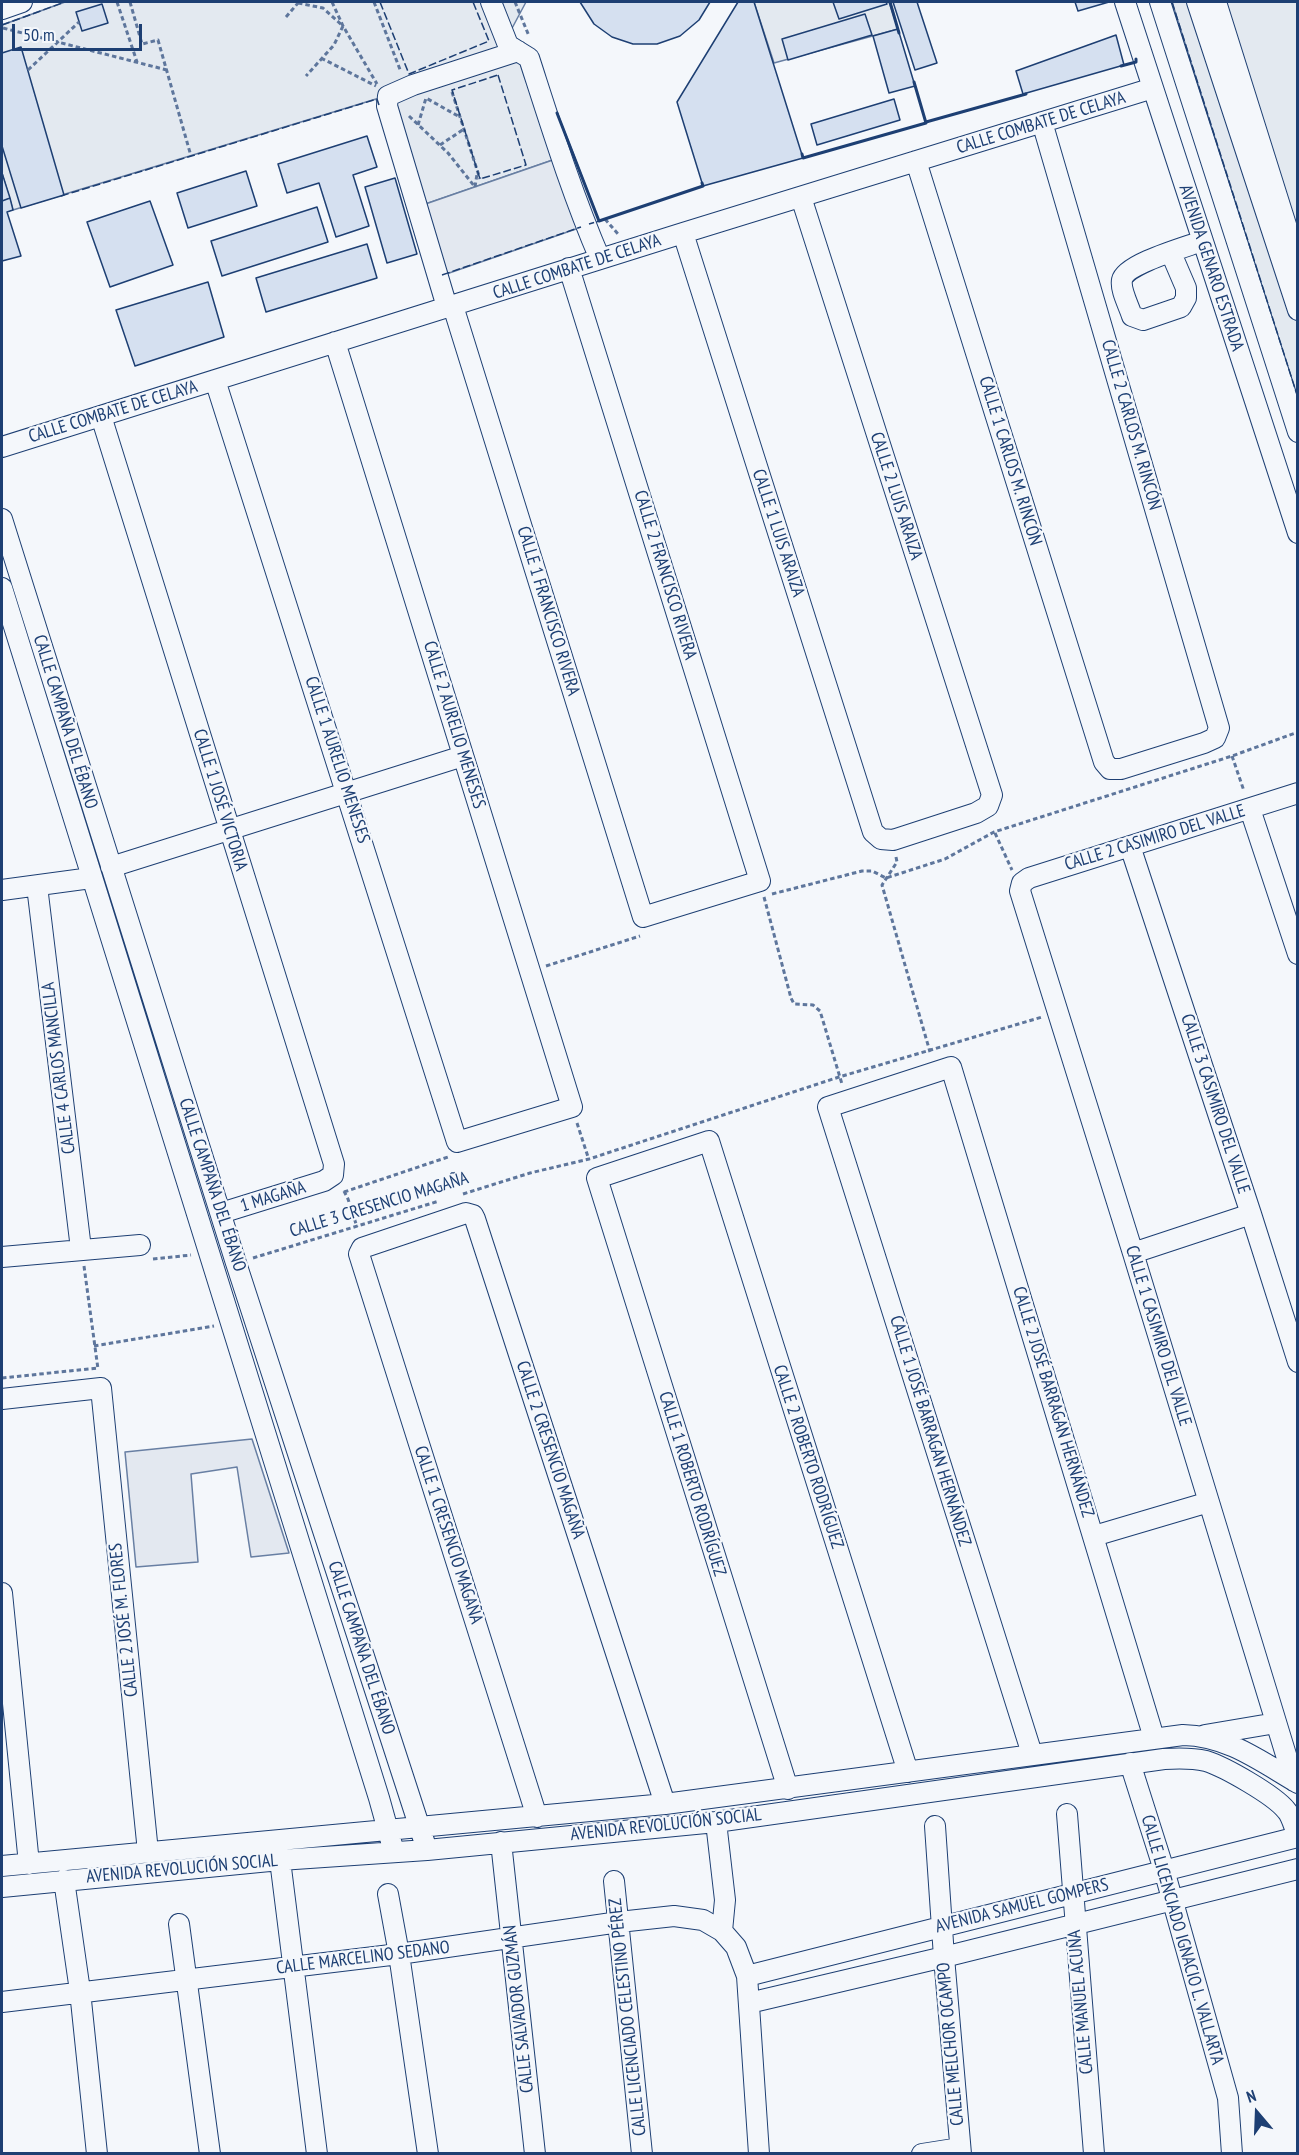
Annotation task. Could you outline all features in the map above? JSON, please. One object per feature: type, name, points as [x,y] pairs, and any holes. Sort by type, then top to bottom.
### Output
[{"type":"street","points":[[2,9],[22,2]]},
{"type":"street","points":[[491,2],[508,45],[529,58],[568,177],[600,259]]},
{"type":"street","name":"AVENIDA GENARO ESTRADA","points":[[1125,2],[1298,533]]},
{"type":"street","name":"AVENIDA GENARO ESTRADA","points":[[1160,2],[1298,432]]},
{"type":"street","points":[[1197,2],[1298,310]]},
{"type":"street","points":[[1216,2],[1298,262]]},
{"type":"street","name":"CALLE 1 FRANCISCO RIVERA","points":[[518,51],[413,85],[388,96],[387,106],[643,917],[760,881]]},
{"type":"street","name":"CALLE COMBATE DE CELAYA","points":[[2,447],[1153,88]]},
{"type":"street","name":"CALLE 2 CARLOS M. RINCÓN","points":[[1042,122],[1219,728],[1215,738],[1204,743],[1121,769],[1110,769],[1104,762]]},
{"type":"street","name":"CALLE 1 CARLOS M. RINCÓN","points":[[916,161],[1104,762]]},
{"type":"street","name":"CALLE 2 LUIS ARAIZA","points":[[801,196],[992,795],[988,806],[976,813],[893,840]]},
{"type":"street","name":"CALLE 1 LUIS ARAIZA","points":[[683,233],[873,832],[881,839],[893,840]]},
{"type":"street","points":[[1171,253],[1202,241]]},
{"type":"street","name":"CALLE 2 FRANCISCO RIVERA","points":[[570,268],[760,881]]},
{"type":"street","name":"CALLE 2 AURELIO MENESES","points":[[335,342],[572,1107]]},
{"type":"street","name":"CALLE 1 AURELIO MENESES","points":[[215,380],[348,792],[457,1142]]},
{"type":"street","name":"CALLE 1 JOSÉ VICTORIA","points":[[101,416],[334,1164],[329,1178]]},
{"type":"street","name":"CALLE CAMPAÑA DEL ÉBANO","points":[[2,519],[221,1213],[427,1850]]},
{"type":"street","name":"CALLE CAMPAÑA DEL ÉBANO","points":[[2,588],[394,1852]]},
{"type":"street","points":[[111,867],[463,756]]},
{"type":"street","name":"CALLE 2 CASIMIRO DEL VALLE","points":[[1021,887],[1029,878],[1298,794]]},
{"type":"street","points":[[1250,809],[1298,954]]},
{"type":"street","name":"CALLE 3 CASIMIRO DEL VALLE","points":[[1130,846],[1298,1362]]},
{"type":"street","points":[[2,890],[91,878]]},
{"type":"street","name":"CALLE 4 CARLOS MANCILLA","points":[[37,886],[81,1249]]},
{"type":"street","name":"CALLE 1 CASIMIRO DEL VALLE","points":[[1021,887],[1296,1782]]},
{"type":"street","points":[[147,1058],[169,1050]]},
{"type":"street","points":[[848,1100],[943,1069]]},
{"type":"street","name":"CALLE 2 JOSÉ BARRAGAN HERNÁNDEZ","points":[[943,1069],[1094,1536],[1154,1738]]},
{"type":"street","name":"CALLE 1 JOSÉ BARRAGAN HERNÁNDEZ","points":[[848,1100],[828,1107],[1032,1754]]},
{"type":"street","points":[[457,1142],[572,1107]]},
{"type":"street","name":"CALLE 2 ROBERTO RODRÍGUEZ","points":[[597,1178],[709,1141],[908,1772]]},
{"type":"street","name":"1 MAGAÑA","points":[[221,1213],[329,1178]]},
{"type":"street","name":"CALLE 1 ROBERTO RODRÍGUEZ","points":[[597,1178],[788,1789]]},
{"type":"street","name":"CALLE 2 CRESENCIO MAGAÑA","points":[[360,1251],[466,1213],[473,1215],[665,1804]]},
{"type":"street","points":[[1133,1253],[1251,1214]]},
{"type":"street","points":[[2,1257],[140,1245]]},
{"type":"street","name":"CALLE 1 CRESENCIO MAGAÑA","points":[[360,1251],[537,1817]]},
{"type":"street","points":[[2,1399],[101,1388]]},
{"type":"street","name":"CALLE 2 JOSÉ M. FLORES","points":[[101,1388],[148,1852]]},
{"type":"street","points":[[1094,1536],[1209,1502]]},
{"type":"street","points":[[2,1593],[29,1864]]},
{"type":"street","points":[[1203,1736],[1276,1723]]},
{"type":"street","name":"AVENIDA REVOLUCIÓN SOCIAL","points":[[2,1866],[665,1804],[1154,1738],[1203,1736],[1230,1744],[1296,1782]]},
{"type":"street","name":"AVENIDA REVOLUCIÓN SOCIAL","points":[[2,1887],[716,1822],[1130,1763],[1187,1758],[1206,1761],[1227,1770],[1272,1798],[1287,1810],[1298,1836]]},
{"type":"street","name":"CALLE LICENCIADO IGNACIO L. VALLARTA","points":[[1130,1763],[1164,1870],[1228,2098],[1232,2154]]},
{"type":"street","points":[[379,1798],[394,1800],[407,1792]]},
{"type":"street","name":"CALLE MANUEL ACUÑA","points":[[1067,1814],[1094,2154]]},
{"type":"street","points":[[716,1822],[725,1900],[722,1930],[736,1947],[747,1976],[759,2154]]},
{"type":"street","name":"CALLE MELCHOR OCAMPO","points":[[935,1826],[960,2151]]},
{"type":"street","name":"AVENIDA SAMUEL GOMPERS","points":[[747,1976],[1298,1836]]},
{"type":"street","name":"CALLE SALVADOR GUZMÁN","points":[[501,1842],[535,2154]]},
{"type":"street","points":[[280,1860],[317,2154]]},
{"type":"street","name":"AVENIDA SAMUEL GOMPERS","points":[[749,2002],[944,1957],[1298,1869]]},
{"type":"street","points":[[64,1880],[80,1991],[97,2154]]},
{"type":"street","name":"CALLE LICENCIADO CELESTINO PÉREZ","points":[[614,1881],[642,2154]]},
{"type":"street","points":[[388,1894],[428,2154]]},
{"type":"street","name":"CALLE MARCELINO SEDANO","points":[[2,2002],[399,1954],[674,1916],[703,1920],[722,1930]]},
{"type":"street","points":[[179,1924],[210,2154]]},
{"type":"street","points":[[1228,2098],[1246,2154]]},
{"type":"street","points":[[922,2154],[960,2151]]},
{"type":"path","points":[[117,2],[137,62]]},
{"type":"path","points":[[130,2],[142,44],[158,40],[191,156]]},
{"type":"path","points":[[286,17],[298,2],[323,8],[343,26],[334,45],[306,76]]},
{"type":"path","points":[[374,2],[403,76]]},
{"type":"path","points":[[28,70],[79,22]]},
{"type":"path","points":[[2,27],[167,70]]},
{"type":"path","points":[[321,58],[378,86]]},
{"type":"path","points":[[452,90],[480,179]]},
{"type":"path","points":[[418,125],[426,98],[460,117]]},
{"type":"path","points":[[440,146],[464,129]]},
{"type":"path","points":[[475,187],[477,171]]},
{"type":"path","points":[[886,878],[945,859],[994,832],[1232,756],[1298,732]]},
{"type":"path","points":[[1232,756],[1250,809]]},
{"type":"path","points":[[994,832],[1021,887]]},
{"type":"path","points":[[893,840],[897,862],[882,885],[930,1050],[943,1069]]},
{"type":"path","points":[[760,881],[791,998],[794,1004],[813,1005],[820,1011],[848,1100]]},
{"type":"path","name":"CALLE 3 CRESENCIO MAGAÑA","points":[[463,1194],[530,1173],[589,1159],[840,1077],[1058,1012]]},
{"type":"path","points":[[572,1107],[597,1178]]},
{"type":"path","points":[[344,1192],[453,1155],[457,1151],[457,1142]]},
{"type":"path","points":[[329,1178],[348,1199],[360,1251]]},
{"type":"path","name":"CALLE 3 CRESENCIO MAGAÑA","points":[[237,1263],[441,1200]]},
{"type":"path","points":[[81,1249],[101,1388]]},
{"type":"path","points":[[94,1346],[230,1323]]},
{"type":"path","points":[[2,1378],[98,1368]]},
{"type":"shaded area","points":[[65,2],[526,2],[502,47],[534,54],[573,153],[411,209],[376,99],[13,210],[2,173],[2,25]]},
{"type":"shaded area","points":[[754,2],[889,2],[898,29],[774,63]]},
{"type":"shaded area","points":[[1172,2],[1297,2],[1297,398]]},
{"type":"shaded area","points":[[573,153],[599,221],[432,279],[411,209]]},
{"type":"shaded area","points":[[252,1439],[289,1553],[251,1557],[237,1467],[191,1474],[198,1562],[136,1567],[125,1452]]},
{"type":"building","points":[[580,2],[710,2],[699,20],[680,36],[657,44],[633,44],[612,37],[594,24]]},
{"type":"building","points":[[738,2],[754,2],[803,158],[703,186],[677,102]]},
{"type":"building","points":[[833,2],[886,2],[887,4],[839,19]]},
{"type":"building","points":[[893,2],[917,2],[937,63],[915,70]]},
{"type":"building","points":[[1075,2],[1109,2],[1078,11]]},
{"type":"building","points":[[102,4],[108,23],[82,31],[76,12]]},
{"type":"building","points":[[865,14],[872,35],[788,60],[782,39]]},
{"type":"building","points":[[898,29],[915,86],[889,93],[873,36]]},
{"type":"building","points":[[1116,35],[1124,65],[1023,94],[1016,71]]},
{"type":"building","points":[[21,47],[64,195],[21,208],[2,146],[2,53]]},
{"type":"building","points":[[894,99],[900,120],[817,145],[811,124]]},
{"type":"building","points":[[367,136],[377,167],[353,175],[369,226],[336,237],[319,183],[287,193],[278,164]]},
{"type":"building","points":[[246,171],[257,206],[188,228],[177,193]]},
{"type":"building","points":[[2,173],[10,198],[2,201]]},
{"type":"building","points":[[395,178],[417,254],[387,263],[365,187]]},
{"type":"building","points":[[10,198],[13,210],[7,212],[21,256],[2,261],[2,201]]},
{"type":"building","points":[[150,201],[173,265],[110,287],[87,222]]},
{"type":"building","points":[[317,207],[328,242],[222,276],[211,241]]},
{"type":"building","points":[[367,244],[377,278],[266,312],[256,278]]},
{"type":"building","points":[[208,282],[224,337],[135,366],[116,310]]},
{"type":"fence","points":[[2,25],[65,2]]},
{"type":"fence","points":[[380,2],[409,74],[489,41],[473,2]]},
{"type":"fence","points":[[1172,2],[1298,398]]},
{"type":"fence","points":[[498,75],[526,165],[480,179],[452,90],[498,75]]},
{"type":"fence","points":[[61,196],[377,99],[379,105]]},
{"type":"fence","points":[[557,113],[599,221],[589,224]]},
{"type":"fence","points":[[442,275],[581,227]]},
{"type":"wall","points":[[890,2],[899,33]]},
{"type":"wall","points":[[1121,66],[1136,62],[1136,59]]},
{"type":"wall","points":[[802,154],[803,158],[926,123],[914,82]]},
{"type":"wall","points":[[926,122],[1026,94]]},
{"type":"wall","points":[[557,113],[599,221],[703,186],[702,183]]}]
